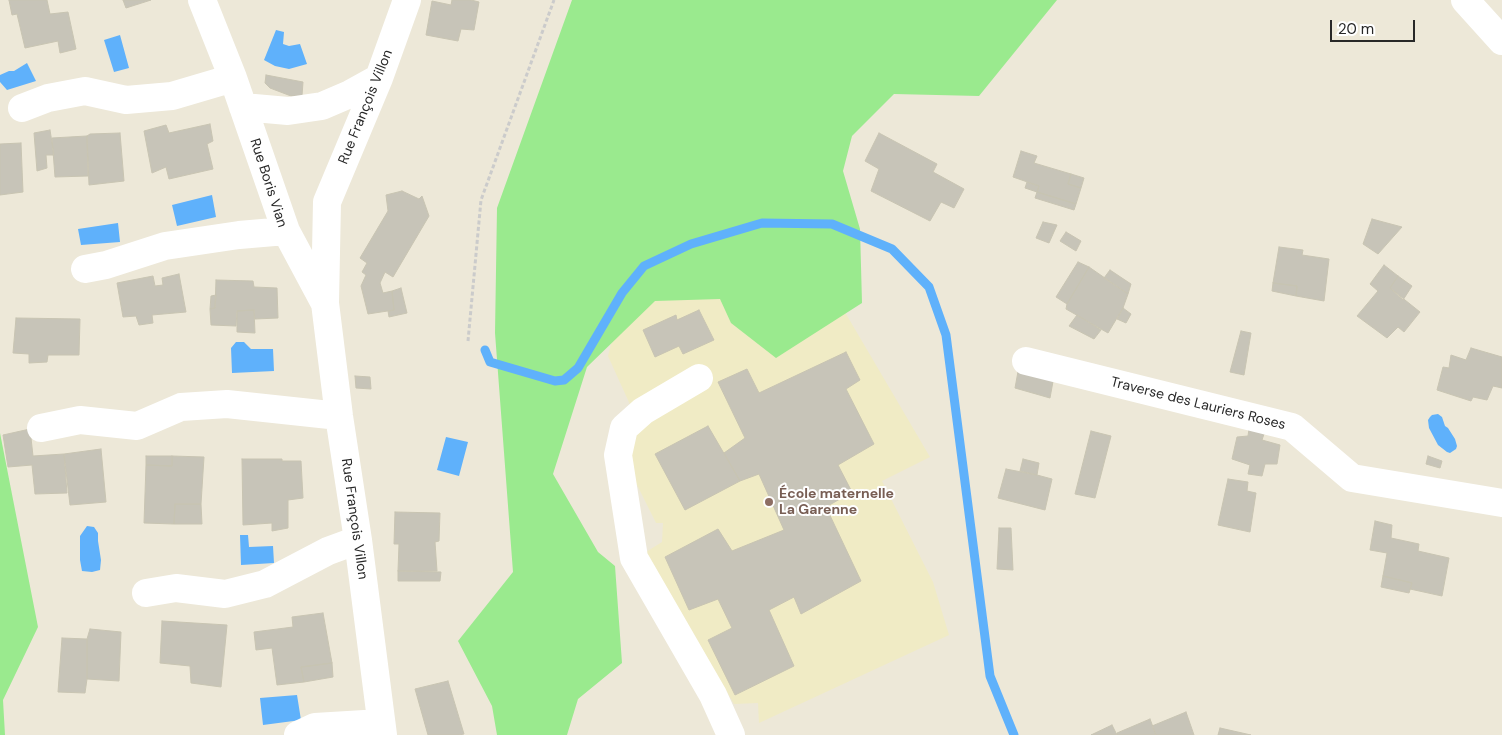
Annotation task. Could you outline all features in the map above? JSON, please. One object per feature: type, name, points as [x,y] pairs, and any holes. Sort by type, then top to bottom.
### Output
[{"type":"street","name":"Rue Boris Vian","points":[[85,269],[106,265],[165,246],[239,235],[286,231],[233,78],[202,0]]},
{"type":"street","name":"Rue François Villon","points":[[382,729],[358,540],[338,416],[325,303],[327,202],[379,78],[407,0]]},
{"type":"street","points":[[1465,0],[1502,41]]},
{"type":"street","points":[[22,108],[48,98],[85,91],[126,100],[172,96],[233,78]]},
{"type":"street","points":[[243,107],[288,111],[322,106],[350,94],[379,78]]},
{"type":"street","name":"Rue François Villon","points":[[286,231],[325,303]]},
{"type":"street","name":"Traverse des Lauriers Roses","points":[[1026,361],[1292,427],[1352,478],[1502,503]]},
{"type":"street","points":[[699,378],[643,411],[624,428],[618,455],[634,558],[713,695],[731,735]]},
{"type":"street","points":[[41,428],[80,420],[137,426],[181,407],[227,404],[338,416]]},
{"type":"street","points":[[146,593],[176,588],[225,594],[265,584],[328,551],[358,540]]},
{"type":"street","points":[[298,735],[315,727],[382,729]]},
{"type":"path","points":[[468,341],[481,200],[554,0]]},
{"type":"shaded area","name":"École maternelle La Garenne","points":[[802,239],[930,457],[882,481],[933,582],[949,635],[759,723],[758,703],[734,704],[646,552],[662,542],[663,523],[656,523],[631,473],[632,409],[608,356],[622,301]]},
{"type":"green space","points":[[572,0],[1057,0],[979,96],[894,94],[852,136],[843,171],[860,229],[862,303],[776,358],[731,323],[720,299],[655,301],[587,367],[553,474],[598,552],[615,566],[622,663],[578,699],[567,735],[497,735],[492,706],[458,641],[513,572],[495,333],[497,208]]},
{"type":"green space","points":[[0,433],[38,627],[3,700],[5,735],[0,735]]},
{"type":"water","points":[[276,30],[284,32],[283,44],[289,46],[300,44],[307,64],[289,69],[275,66],[264,60]]},
{"type":"water","points":[[120,35],[129,68],[114,72],[104,40]]},
{"type":"water","points":[[27,63],[36,81],[7,90],[0,82],[0,75],[14,71]]},
{"type":"water","points":[[212,195],[216,217],[177,226],[172,205]]},
{"type":"water","points":[[118,223],[120,242],[81,245],[78,229]]},
{"type":"water","points":[[236,342],[244,342],[251,349],[273,349],[274,371],[232,373],[231,348]]},
{"type":"water","points":[[1438,414],[1442,417],[1445,426],[1455,439],[1456,449],[1450,453],[1438,445],[1429,428],[1428,420],[1432,415]]},
{"type":"water","points":[[446,437],[468,442],[459,476],[437,470]]},
{"type":"water","points":[[87,526],[94,527],[98,533],[101,560],[100,570],[92,572],[82,571],[80,560],[80,536]]},
{"type":"water","points":[[240,535],[248,535],[249,547],[273,546],[274,563],[241,565]]},
{"type":"water","points":[[297,695],[301,720],[263,725],[260,698]]},
{"type":"building","points":[[9,0],[47,0],[50,14],[68,12],[76,49],[60,53],[58,41],[25,48],[17,14],[12,15]]},
{"type":"building","points":[[123,0],[151,0],[126,8]]},
{"type":"building","points":[[452,0],[479,2],[474,30],[461,29],[458,41],[426,35],[432,1],[451,5]]},
{"type":"building","points":[[266,75],[303,82],[302,96],[291,96],[270,88],[265,83]]},
{"type":"building","points":[[210,124],[213,141],[207,144],[213,169],[169,179],[166,167],[152,173],[144,131],[166,125],[169,133]]},
{"type":"building","points":[[50,130],[54,155],[46,155],[47,168],[37,171],[34,133]]},
{"type":"building","points":[[120,133],[124,181],[89,185],[87,136],[90,134]]},
{"type":"building","points":[[879,133],[937,164],[933,172],[964,189],[954,208],[941,202],[930,221],[871,191],[879,169],[865,161]]},
{"type":"building","points":[[87,136],[88,176],[55,177],[52,138]]},
{"type":"building","points":[[21,143],[23,192],[0,195],[0,144]]},
{"type":"building","points":[[1021,151],[1037,156],[1034,163],[1071,174],[1068,184],[1081,188],[1076,204],[1037,192],[1039,186],[1013,177]]},
{"type":"building","points":[[1071,174],[1084,178],[1081,188],[1068,184]]},
{"type":"building","points":[[1027,182],[1039,186],[1037,192],[1025,188]]},
{"type":"building","points":[[402,191],[419,199],[422,196],[429,216],[393,277],[385,272],[380,283],[383,293],[392,291],[394,310],[368,314],[361,286],[366,275],[362,272],[367,263],[360,258],[388,211],[386,195]]},
{"type":"building","points":[[1037,192],[1076,204],[1074,210],[1035,198]]},
{"type":"building","points":[[1372,219],[1402,227],[1378,254],[1363,244]]},
{"type":"building","points":[[1043,222],[1057,225],[1049,243],[1036,238]]},
{"type":"building","points":[[1066,232],[1081,241],[1076,251],[1060,241]]},
{"type":"building","points":[[1279,247],[1303,250],[1302,255],[1329,259],[1324,301],[1296,296],[1297,286],[1273,283]]},
{"type":"building","points":[[1078,262],[1089,267],[1067,304],[1056,297]]},
{"type":"building","points":[[1384,265],[1398,276],[1390,288],[1420,312],[1404,332],[1398,327],[1387,338],[1357,316],[1378,291],[1370,284]]},
{"type":"building","points":[[1089,267],[1128,294],[1123,308],[1108,333],[1066,309],[1067,304]]},
{"type":"building","points":[[1110,270],[1131,284],[1128,294],[1104,278]]},
{"type":"building","points":[[179,274],[186,312],[152,315],[153,323],[139,325],[136,316],[123,317],[117,283],[153,276],[155,286],[163,285],[162,278]]},
{"type":"building","points":[[1398,276],[1412,286],[1403,300],[1390,288]]},
{"type":"building","points":[[216,280],[253,281],[254,287],[277,288],[278,318],[255,319],[254,310],[237,311],[236,326],[211,325],[210,309],[215,308]]},
{"type":"building","points":[[1273,283],[1297,286],[1296,296],[1272,291]]},
{"type":"building","points":[[401,288],[407,313],[389,317],[388,311],[394,310],[392,291]]},
{"type":"building","points":[[216,295],[215,308],[210,309],[211,296]]},
{"type":"building","points":[[1123,308],[1131,314],[1126,323],[1117,319]]},
{"type":"building","points":[[254,310],[255,333],[237,332],[237,311]]},
{"type":"building","points":[[699,310],[714,340],[683,354],[679,346],[655,357],[643,330],[676,315],[677,320]]},
{"type":"building","points":[[1077,315],[1101,330],[1094,339],[1069,326]]},
{"type":"building","points":[[16,318],[80,319],[79,355],[48,355],[47,362],[29,363],[29,354],[13,353]]},
{"type":"building","points":[[1241,331],[1251,333],[1244,375],[1230,372]]},
{"type":"building","points":[[1471,348],[1502,357],[1502,388],[1493,386],[1487,400],[1473,397],[1471,401],[1437,390],[1443,367],[1449,368],[1451,355],[1466,360]]},
{"type":"building","points":[[846,352],[860,380],[846,389],[874,444],[838,465],[852,492],[826,507],[861,581],[801,614],[794,597],[769,610],[794,666],[735,695],[708,640],[732,628],[718,599],[689,610],[665,557],[718,529],[732,551],[784,530],[759,474],[740,481],[724,453],[745,438],[718,382],[747,369],[759,393]]},
{"type":"building","points":[[1019,366],[1054,376],[1050,398],[1015,388]]},
{"type":"building","points":[[355,376],[370,377],[371,389],[356,388]]},
{"type":"building","points":[[708,426],[740,481],[685,510],[655,454]]},
{"type":"building","points":[[30,429],[33,456],[64,454],[67,493],[35,494],[32,465],[8,467],[3,435]]},
{"type":"building","points":[[1249,429],[1264,434],[1262,440],[1280,445],[1277,464],[1265,464],[1262,476],[1248,474],[1250,465],[1232,459],[1237,437],[1248,436]]},
{"type":"building","points":[[1091,431],[1111,436],[1095,498],[1075,494]]},
{"type":"building","points":[[101,449],[106,502],[70,505],[64,454]]},
{"type":"building","points":[[146,456],[172,456],[172,466],[146,465]]},
{"type":"building","points":[[172,456],[204,457],[201,504],[175,504],[174,524],[144,523],[146,465],[172,466]]},
{"type":"building","points":[[1428,456],[1442,461],[1440,468],[1426,464]]},
{"type":"building","points":[[242,459],[301,461],[303,498],[288,500],[288,528],[272,531],[272,523],[243,525]]},
{"type":"building","points":[[1023,459],[1039,463],[1037,475],[1020,471]]},
{"type":"building","points":[[1006,469],[1052,479],[1045,510],[998,498]]},
{"type":"building","points":[[1228,479],[1248,482],[1247,491],[1256,493],[1250,532],[1218,525]]},
{"type":"building","points":[[175,504],[201,504],[202,524],[174,524]]},
{"type":"building","points":[[395,512],[440,513],[439,541],[435,542],[437,571],[398,571],[399,544],[394,544]]},
{"type":"building","points":[[1375,521],[1392,525],[1391,538],[1419,544],[1418,551],[1449,558],[1442,596],[1410,589],[1412,583],[1383,576],[1387,553],[1370,550]]},
{"type":"building","points":[[999,528],[1011,528],[1013,570],[997,569]]},
{"type":"building","points":[[398,571],[441,572],[440,581],[398,581]]},
{"type":"building","points":[[1383,576],[1412,583],[1409,593],[1381,587]]},
{"type":"building","points":[[323,613],[332,663],[301,667],[304,682],[277,685],[272,648],[256,650],[254,632],[293,627],[292,617]]},
{"type":"building","points":[[162,621],[227,625],[221,687],[191,683],[190,666],[160,663]]},
{"type":"building","points":[[90,629],[121,632],[119,681],[87,679],[87,639]]},
{"type":"building","points":[[62,638],[87,639],[85,693],[58,692]]},
{"type":"building","points":[[332,663],[333,677],[304,682],[301,667]]},
{"type":"building","points":[[448,681],[464,734],[428,735],[415,689]]},
{"type":"building","points":[[1186,712],[1194,735],[1156,735],[1152,726]]},
{"type":"building","points":[[1150,719],[1156,735],[1117,735],[1117,733]]},
{"type":"building","points":[[1112,725],[1117,735],[1091,735]]},
{"type":"building","points":[[1220,728],[1251,735],[1218,735]]},
{"type":"waterway","points":[[485,350],[490,362],[555,381],[564,380],[578,368],[622,293],[644,266],[691,244],[762,223],[832,224],[892,249],[929,287],[946,335],[990,676],[1014,735]]},
{"type":"place","name":"École maternelle La Garenne","points":[[769,502]]}]
